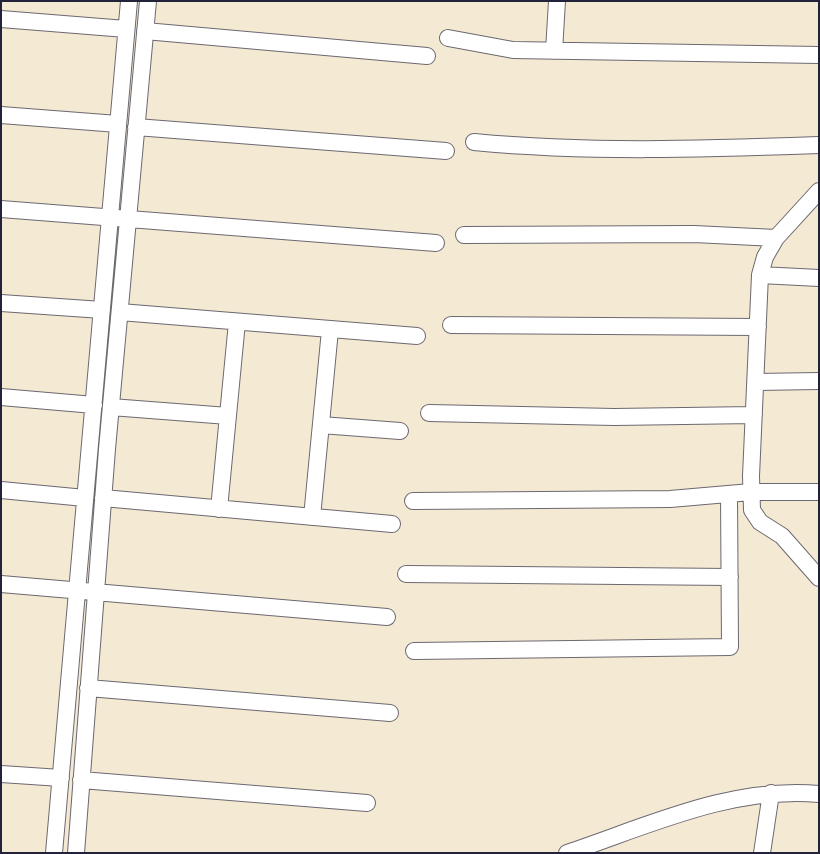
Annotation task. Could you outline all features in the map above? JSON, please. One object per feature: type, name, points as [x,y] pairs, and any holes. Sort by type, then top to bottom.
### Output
[{"type":"street","points":[[54,853],[129,1]]},
{"type":"street","points":[[76,853],[103,498],[148,1]]},
{"type":"street","points":[[554,52],[557,1]]},
{"type":"street","points":[[1,19],[126,29]]},
{"type":"street","points":[[145,31],[427,56]]},
{"type":"street","points":[[448,38],[513,50],[554,52],[819,55]]},
{"type":"street","points":[[1,115],[118,124]]},
{"type":"street","points":[[136,127],[446,151]]},
{"type":"street","points":[[474,142],[540,148],[735,148],[819,145]]},
{"type":"street","points":[[819,191],[776,238],[765,257],[760,275],[751,492],[752,510],[760,522],[782,536],[819,578]]},
{"type":"street","points":[[1,209],[436,243]]},
{"type":"street","points":[[464,235],[694,234],[776,238]]},
{"type":"street","points":[[760,275],[819,278]]},
{"type":"street","points":[[1,303],[102,310]]},
{"type":"street","points":[[120,312],[417,336]]},
{"type":"street","points":[[219,509],[237,322]]},
{"type":"street","points":[[451,325],[758,327]]},
{"type":"street","points":[[312,517],[330,330]]},
{"type":"street","points":[[756,382],[819,381]]},
{"type":"street","points":[[1,398],[94,405]]},
{"type":"street","points":[[111,407],[228,416]]},
{"type":"street","points":[[429,413],[614,417],[754,415]]},
{"type":"street","points":[[321,425],[400,431]]},
{"type":"street","points":[[1,490],[85,498]]},
{"type":"street","points":[[413,501],[670,498],[751,492],[819,492]]},
{"type":"street","points":[[414,651],[730,646],[729,494]]},
{"type":"street","points":[[103,498],[392,524]]},
{"type":"street","points":[[406,574],[730,577]]},
{"type":"street","points":[[1,584],[387,617]]},
{"type":"street","points":[[88,688],[390,713]]},
{"type":"street","points":[[1,774],[61,778]]},
{"type":"street","points":[[82,780],[367,802]]},
{"type":"street","points":[[567,853],[705,806],[761,794],[798,792],[819,794]]},
{"type":"street","points":[[762,853],[771,793]]}]
